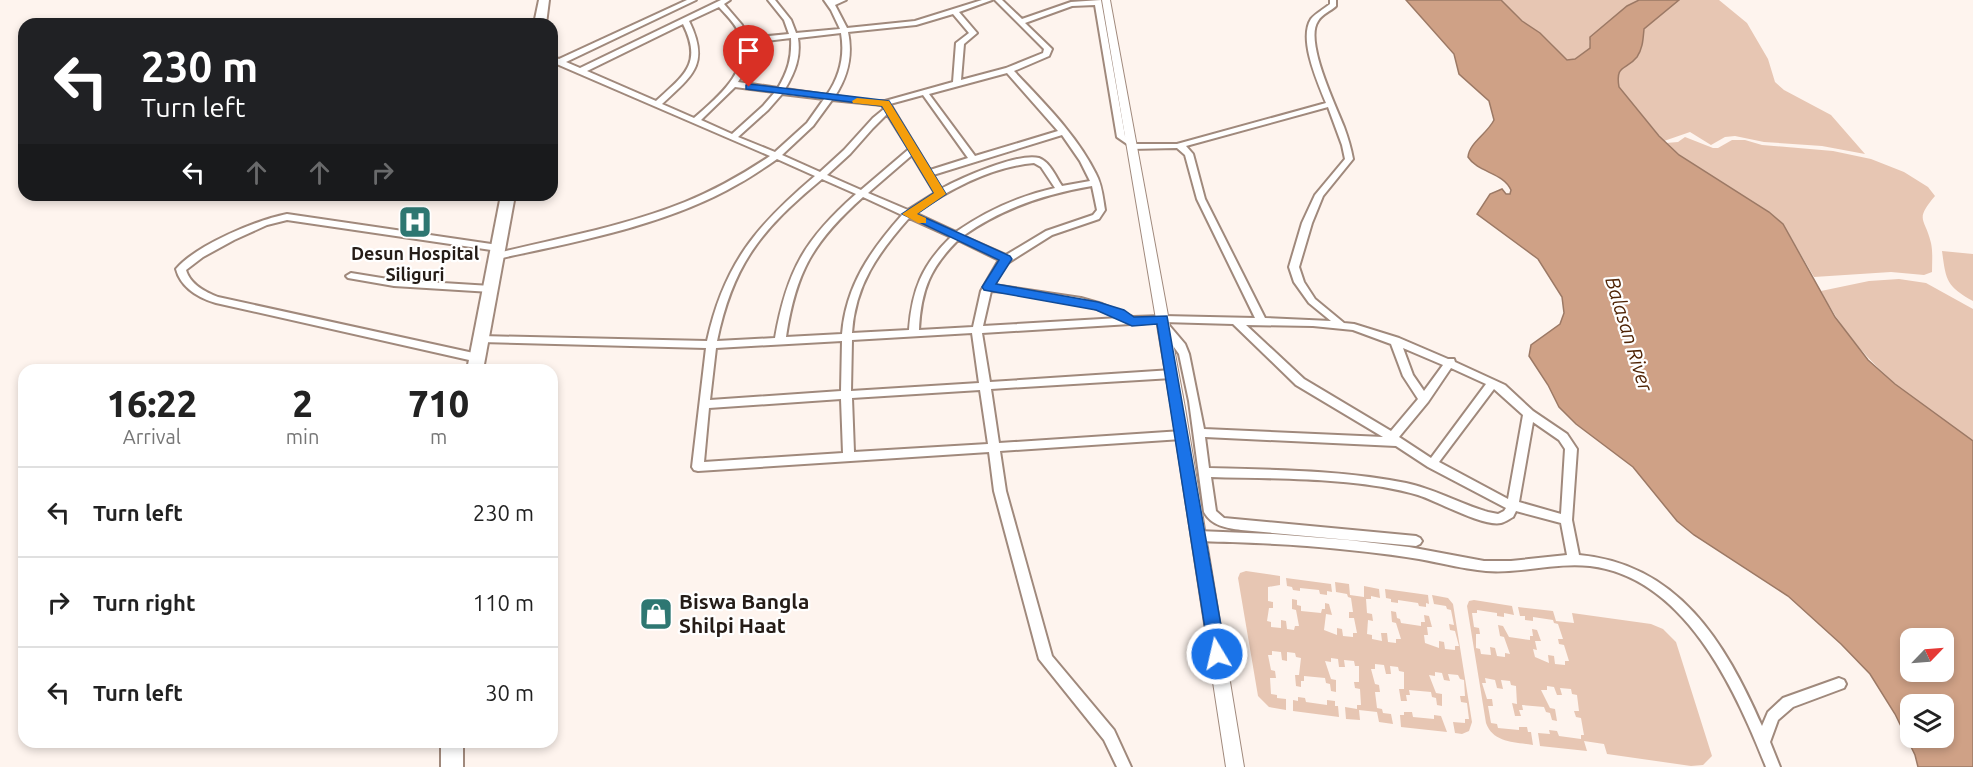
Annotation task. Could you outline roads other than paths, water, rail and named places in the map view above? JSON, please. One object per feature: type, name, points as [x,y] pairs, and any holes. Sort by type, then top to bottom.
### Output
[{"type":"main road","points":[[541,18],[544,0]]},
{"type":"main road","points":[[476,364],[507,201]]},
{"type":"main road","points":[[452,748],[452,767]]},
{"type":"street","points":[[558,60],[693,0]]},
{"type":"street","points":[[733,137],[782,92],[794,61],[794,36],[780,9],[771,0]]},
{"type":"street","points":[[828,2],[843,0]]},
{"type":"street","points":[[745,41],[916,23],[989,0]]},
{"type":"street","points":[[998,0],[1049,52],[1009,70],[887,106],[849,151],[785,206],[752,243],[734,274],[725,296],[711,345],[698,468],[1182,435]]},
{"type":"street","points":[[1333,0],[1334,5],[1315,19],[1310,30],[1315,63],[1340,124],[1349,159],[1319,195],[1307,224],[1294,267],[1299,282],[1312,301],[1342,325]]},
{"type":"street","points":[[1020,22],[1071,4],[1101,1],[1132,146],[1172,374],[1235,767]]},
{"type":"street","points":[[581,71],[724,2],[745,41],[744,58],[733,84],[694,121]]},
{"type":"street","points":[[476,364],[216,300],[196,291],[181,274],[181,269],[192,258],[261,224],[287,217],[497,252],[601,232],[648,218],[707,195],[777,157],[799,137],[831,98],[846,61],[844,31],[839,16],[828,2]]},
{"type":"street","points":[[955,12],[974,33],[960,43],[957,85]]},
{"type":"street","points":[[657,104],[687,75],[695,59],[696,43],[685,21]]},
{"type":"street","points":[[558,62],[820,175],[1006,259]]},
{"type":"street","points":[[1009,70],[1062,132],[1089,168],[1101,210],[1096,217],[1049,233],[1006,259],[988,287],[977,330],[1000,491],[1046,659],[1109,735],[1124,767]]},
{"type":"street","points":[[733,84],[887,106]]},
{"type":"street","points":[[926,93],[973,159]]},
{"type":"street","points":[[1132,146],[1177,146],[1332,104]]},
{"type":"street","points":[[887,106],[940,194]]},
{"type":"street","points":[[927,174],[1062,132]]},
{"type":"street","points":[[1177,146],[1190,154],[1201,199],[1261,321]]},
{"type":"street","points":[[780,341],[790,292],[805,257],[827,229],[913,150]]},
{"type":"street","points":[[849,458],[847,338],[849,312],[864,269],[879,248],[908,214],[940,194],[980,175],[1029,160],[1040,162],[1059,188]]},
{"type":"street","points":[[914,334],[915,309],[925,277],[957,236],[1014,202],[1059,188],[1095,183]]},
{"type":"street","points":[[351,276],[404,284],[490,289]]},
{"type":"street","points":[[988,287],[1098,306],[1132,321]]},
{"type":"street","points":[[481,339],[711,345],[1132,321],[1163,323],[1261,321],[1342,325],[1365,329],[1450,362],[1493,383],[1529,414],[1556,431],[1569,444],[1571,449],[1566,520],[1574,560]]},
{"type":"street","points":[[1236,321],[1300,382],[1432,464],[1512,506],[1566,520]]},
{"type":"street","points":[[1163,323],[1182,347],[1210,512],[1214,518],[1221,522],[1416,541]]},
{"type":"street","points":[[1395,340],[1404,369],[1424,399]]},
{"type":"street","points":[[1396,440],[1450,362]]},
{"type":"street","points":[[705,404],[984,384],[1172,374]]},
{"type":"street","points":[[1432,464],[1493,383]]},
{"type":"street","points":[[1204,472],[1318,477],[1390,484],[1425,492],[1499,519],[1509,514],[1512,506],[1529,414]]},
{"type":"street","points":[[1198,433],[1396,440]]},
{"type":"street","points":[[1198,536],[1295,540],[1399,551],[1502,567],[1574,560],[1606,563],[1665,592],[1689,616],[1727,672],[1763,742],[1773,767]]},
{"type":"street","points":[[1763,742],[1773,716],[1788,702],[1839,684]]},
{"type":"water","name":"Balasan River","points":[[1406,0],[1501,0],[1522,21],[1540,33],[1567,60],[1575,59],[1590,48],[1590,37],[1627,6],[1639,0],[1679,0],[1644,29],[1639,54],[1620,71],[1619,87],[1659,136],[1679,155],[1769,212],[1783,224],[1835,317],[1868,360],[1895,384],[1973,441],[1973,767],[1918,767],[1912,748],[1954,748],[1954,694],[1900,694],[1900,724],[1870,674],[1841,644],[1788,596],[1694,535],[1677,521],[1633,467],[1576,424],[1559,407],[1529,356],[1531,345],[1560,324],[1564,313],[1562,297],[1538,259],[1477,214],[1490,194],[1502,189],[1506,194],[1510,194],[1511,190],[1497,176],[1478,166],[1468,157],[1472,147],[1494,120],[1489,101],[1459,74],[1454,54]]},
{"type":"place","name":"Desun Hospital Siliguri","points":[[415,222]]},
{"type":"place","name":"Biswa Bangla Shilpi Haat","points":[[656,614]]}]
